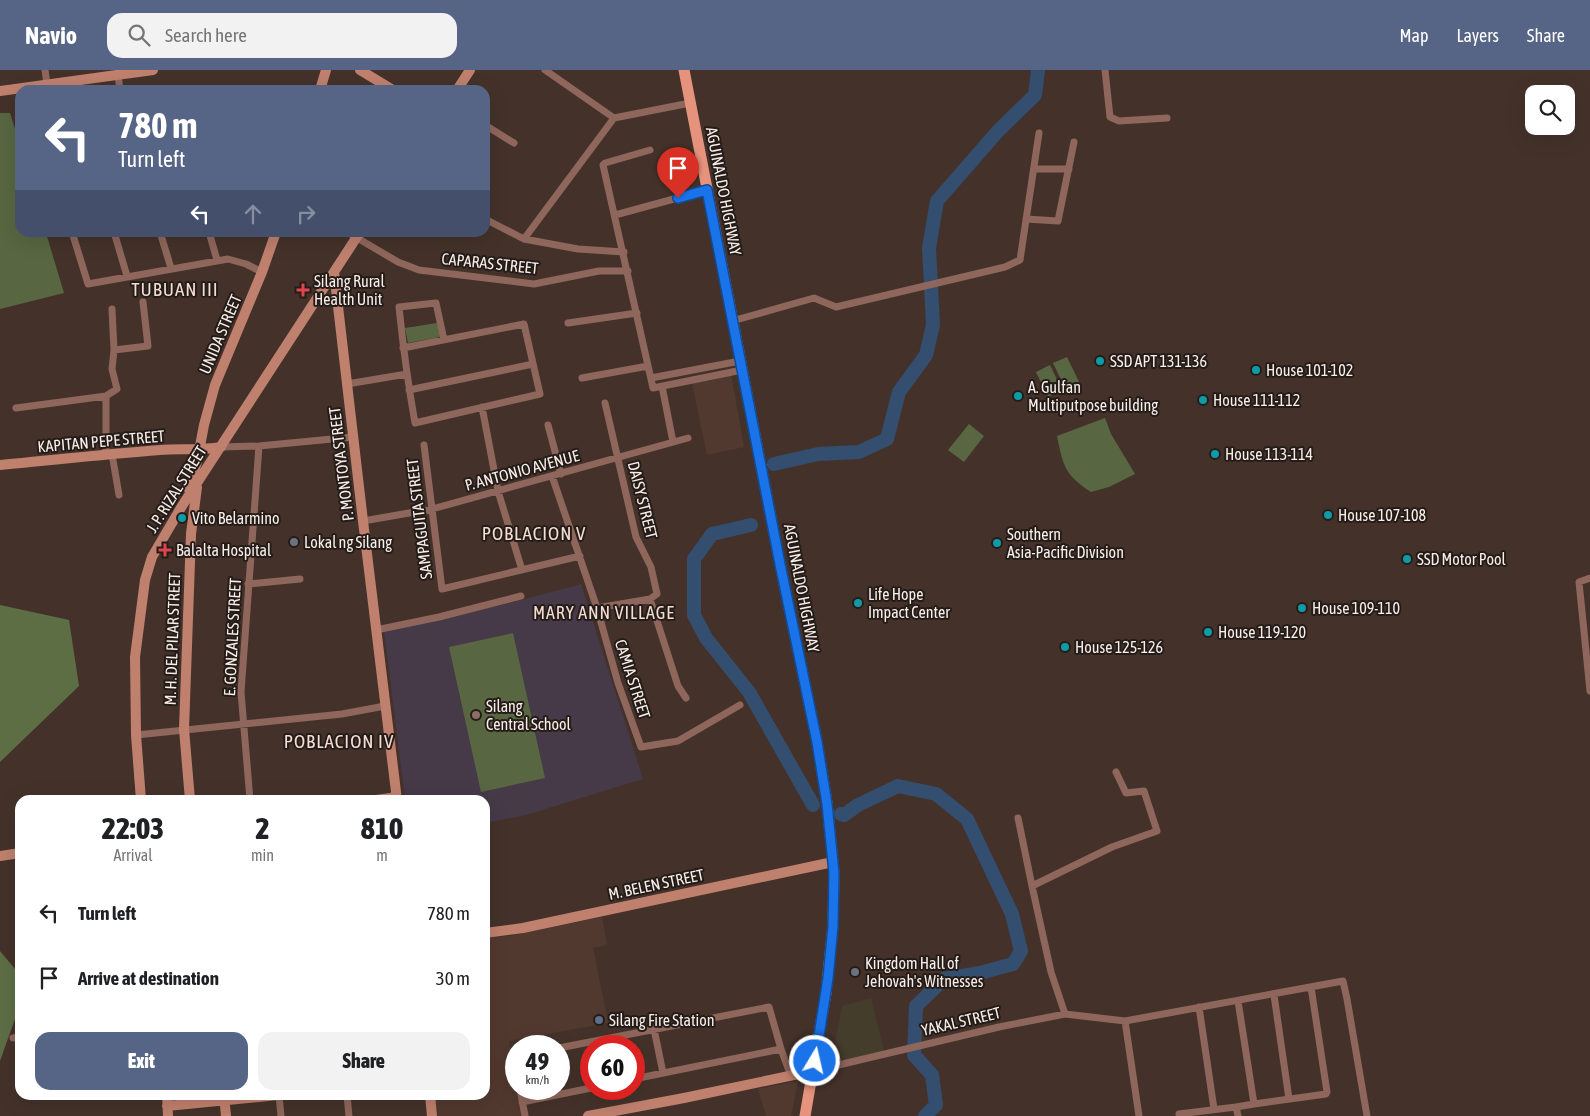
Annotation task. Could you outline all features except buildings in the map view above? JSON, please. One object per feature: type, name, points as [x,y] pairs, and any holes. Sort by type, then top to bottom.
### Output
[{"type":"main road","name":"AGUINALDO HIGHWAY","points":[[684,70],[732,321],[817,742],[827,804],[833,862],[834,916],[830,962],[805,1116]]},
{"type":"street","points":[[45,70],[47,85],[147,70]]},
{"type":"street","points":[[322,85],[326,70]]},
{"type":"street","points":[[360,70],[385,85]]},
{"type":"street","points":[[460,85],[470,70]]},
{"type":"street","points":[[545,70],[614,118]]},
{"type":"street","points":[[1105,70],[1110,117],[1119,121],[1167,118]]},
{"type":"street","points":[[118,75],[119,85]]},
{"type":"street","points":[[0,91],[15,89]]},
{"type":"street","points":[[524,239],[614,118],[690,103]]},
{"type":"street","points":[[490,127],[514,144]]},
{"type":"street","points":[[732,321],[814,298],[836,307],[1006,267],[1020,260],[1039,133]]},
{"type":"street","points":[[1026,219],[1058,221],[1074,142]]},
{"type":"street","points":[[650,150],[603,165],[654,388],[741,365]]},
{"type":"street","points":[[1034,169],[1069,169]]},
{"type":"street","points":[[615,215],[707,190]]},
{"type":"street","points":[[490,222],[524,239],[578,249],[624,252]]},
{"type":"street","points":[[74,237],[88,284],[228,259],[238,261],[262,272]]},
{"type":"street","points":[[115,237],[127,276]]},
{"type":"street","points":[[162,237],[171,268]]},
{"type":"street","points":[[210,237],[217,260]]},
{"type":"street","points":[[212,243],[213,237]]},
{"type":"street","name":"UNIDA STREET","points":[[182,506],[202,450],[204,424],[215,385],[262,272],[274,237]]},
{"type":"street","name":"J. P. RIZAL STREET","points":[[140,795],[136,734],[135,657],[145,580],[152,557],[199,479],[334,272],[353,237]]},
{"type":"street","name":"CAPARAS STREET","points":[[357,237],[411,268],[524,283],[543,283],[599,271],[628,271]]},
{"type":"street","name":"P. MONTOYA STREET","points":[[334,272],[362,521],[397,795]]},
{"type":"street","points":[[114,350],[148,346],[143,302]]},
{"type":"street","points":[[403,348],[444,340],[524,324],[540,394],[415,423],[403,348],[399,307],[436,303],[444,340]]},
{"type":"street","points":[[16,408],[106,396],[117,389],[112,369],[114,350],[112,310]]},
{"type":"street","points":[[568,323],[637,314]]},
{"type":"street","points":[[409,390],[533,364]]},
{"type":"street","points":[[651,378],[741,365]]},
{"type":"street","points":[[582,378],[648,366]]},
{"type":"street","points":[[347,384],[407,374]]},
{"type":"street","points":[[662,386],[673,442]]},
{"type":"street","points":[[106,396],[109,454],[119,495]]},
{"type":"street","name":"DAISY STREET","points":[[605,403],[636,537],[651,567],[656,585],[657,594],[650,599],[678,686],[686,698]]},
{"type":"street","points":[[482,408],[498,491],[522,570],[580,556]]},
{"type":"street","points":[[548,425],[561,474]]},
{"type":"street","points":[[221,447],[259,446],[353,436]]},
{"type":"street","name":"P. ANTONIO AVENUE","points":[[362,521],[432,509],[688,438]]},
{"type":"street","name":"SAMPAGUITA STREET","points":[[424,445],[442,589],[522,570]]},
{"type":"street","name":"E. GONZALES STREET","points":[[250,795],[240,692],[259,446]]},
{"type":"street","name":"KAPITAN PEPE STREET","points":[[0,466],[109,454],[184,448],[202,450],[221,447]]},
{"type":"street","points":[[184,448],[193,453],[198,460]]},
{"type":"street","points":[[202,450],[211,452],[211,462]]},
{"type":"street","name":"CAMIA STREET","points":[[552,476],[580,556],[618,683],[641,748],[678,741],[740,705]]},
{"type":"street","name":"M. H. DEL PILAR STREET","points":[[190,795],[184,730],[191,534],[194,500],[199,479]]},
{"type":"street","points":[[1590,578],[1579,582],[1588,643],[1590,690]]},
{"type":"street","points":[[248,584],[300,579]]},
{"type":"street","points":[[376,630],[521,596]]},
{"type":"street","points":[[597,608],[650,599]]},
{"type":"street","points":[[136,734],[342,714],[385,706]]},
{"type":"street","points":[[1032,886],[1106,850],[1157,831],[1144,791],[1126,793],[1116,772]]},
{"type":"street","points":[[1018,818],[1051,972],[1065,1014]]},
{"type":"street","points":[[0,856],[15,854]]},
{"type":"street","name":"M. BELEN STREET","points":[[490,932],[523,928],[833,862]]},
{"type":"street","name":"YAKAL STREET","points":[[588,1116],[792,1076],[942,1040],[1065,1014],[1125,1021],[1343,981],[1367,1116]]},
{"type":"street","points":[[1179,1114],[1326,1094],[1311,987]]},
{"type":"street","points":[[1274,995],[1289,1099]]},
{"type":"street","points":[[1238,1001],[1254,1104]]},
{"type":"street","points":[[570,1046],[769,1007],[781,1050],[792,1076]]},
{"type":"street","points":[[1199,1007],[1214,1109]]},
{"type":"street","points":[[1125,1021],[1139,1116]]},
{"type":"street","points":[[654,1029],[662,1073]]},
{"type":"street","points":[[645,1077],[781,1050]]},
{"type":"street","points":[[524,1116],[522,1102],[580,1090]]},
{"type":"street","points":[[168,1111],[215,1100]]},
{"type":"street","points":[[224,1100],[226,1116]]},
{"type":"street","points":[[279,1100],[281,1116]]},
{"type":"street","points":[[347,1100],[349,1116]]},
{"type":"street","points":[[430,1100],[432,1116]]},
{"type":"street","points":[[1236,1107],[1238,1116]]},
{"type":"shaded area","points":[[731,374],[744,447],[707,455],[692,383]]},
{"type":"shaded area","name":"Silang Central School","points":[[581,584],[643,779],[526,815],[490,822],[490,795],[404,795],[384,630],[510,603]]},
{"type":"shaded area","points":[[602,917],[607,945],[593,948],[608,1023],[542,1035],[505,1035],[505,1100],[520,1100],[523,1116],[437,1116],[435,1100],[490,1100],[490,938],[510,936]]},
{"type":"shaded area","points":[[871,998],[884,1051],[831,1064],[842,1006]]},
{"type":"shaded area","points":[[798,1081],[791,1116],[766,1116],[758,1089]]},
{"type":"green space","points":[[0,113],[10,113],[15,129],[15,237],[47,237],[64,293],[0,309]]},
{"type":"green space","points":[[437,323],[440,337],[408,343],[405,328]]},
{"type":"green space","points":[[1067,357],[1079,382],[1065,388],[1053,363]]},
{"type":"green space","points":[[1050,365],[1062,390],[1048,397],[1036,372]]},
{"type":"green space","points":[[1105,418],[1111,434],[1135,474],[1109,487],[1091,492],[1070,475],[1066,469],[1057,436]]},
{"type":"green space","points":[[969,424],[984,436],[964,462],[948,450]]},
{"type":"green space","points":[[0,605],[69,620],[79,686],[0,762]]},
{"type":"green space","points":[[513,633],[545,778],[481,792],[449,647]]},
{"type":"green space","points":[[0,951],[15,969],[15,1019],[0,1061]]},
{"type":"waterway","points":[[774,464],[818,454],[859,452],[887,439],[899,392],[926,355],[933,325],[929,248],[937,201],[998,131],[1035,95],[1038,70]]},
{"type":"waterway","points":[[751,525],[712,534],[694,559],[694,615],[706,638],[749,692],[813,805]]},
{"type":"waterway","points":[[841,814],[844,815],[858,805],[898,786],[936,794],[967,819],[1012,914],[1021,951],[1013,964],[980,973],[944,979],[916,1006],[914,1055],[932,1075],[936,1105],[925,1116]]},
{"type":"place","name":"Silang Rural Health Unit","points":[[303,290]]},
{"type":"place","name":"SSD APT 131-136","points":[[1100,361]]},
{"type":"place","name":"House 101-102","points":[[1256,370]]},
{"type":"place","name":"A. Gulfan Multiputpose building","points":[[1018,396]]},
{"type":"place","name":"House 111-112","points":[[1203,400]]},
{"type":"place","name":"House 113-114","points":[[1215,454]]},
{"type":"place","name":"House 107-108","points":[[1328,515]]},
{"type":"place","name":"Vito Belarmino","points":[[182,518]]},
{"type":"place","name":"Lokal ng Silang","points":[[294,542]]},
{"type":"place","name":"Southern Asia-Pacific Division","points":[[997,543]]},
{"type":"place","name":"Balalta Hospital","points":[[165,550]]},
{"type":"place","name":"SSD Motor Pool","points":[[1407,559]]},
{"type":"place","name":"Life Hope Impact Center","points":[[858,603]]},
{"type":"place","name":"House 109-110","points":[[1302,608]]},
{"type":"place","name":"House 119-120","points":[[1208,632]]},
{"type":"place","name":"House 125-126","points":[[1065,647]]},
{"type":"place","name":"Silang Central School","points":[[476,715]]},
{"type":"place","name":"Kingdom Hall of Jehovah's Witnesses","points":[[855,972]]},
{"type":"place","name":"Silang Fire Station","points":[[599,1020]]},
{"type":"district","name":"TUBUAN III","points":[[175,289]]},
{"type":"district","name":"POBLACION V","points":[[534,533]]},
{"type":"district","name":"MARY ANN VILLAGE","points":[[604,613]]},
{"type":"district","name":"POBLACION IV","points":[[339,741]]},
{"type":"route","points":[[678,198],[707,190],[817,742],[827,804],[834,873],[833,926],[828,978],[815,1061]]}]
